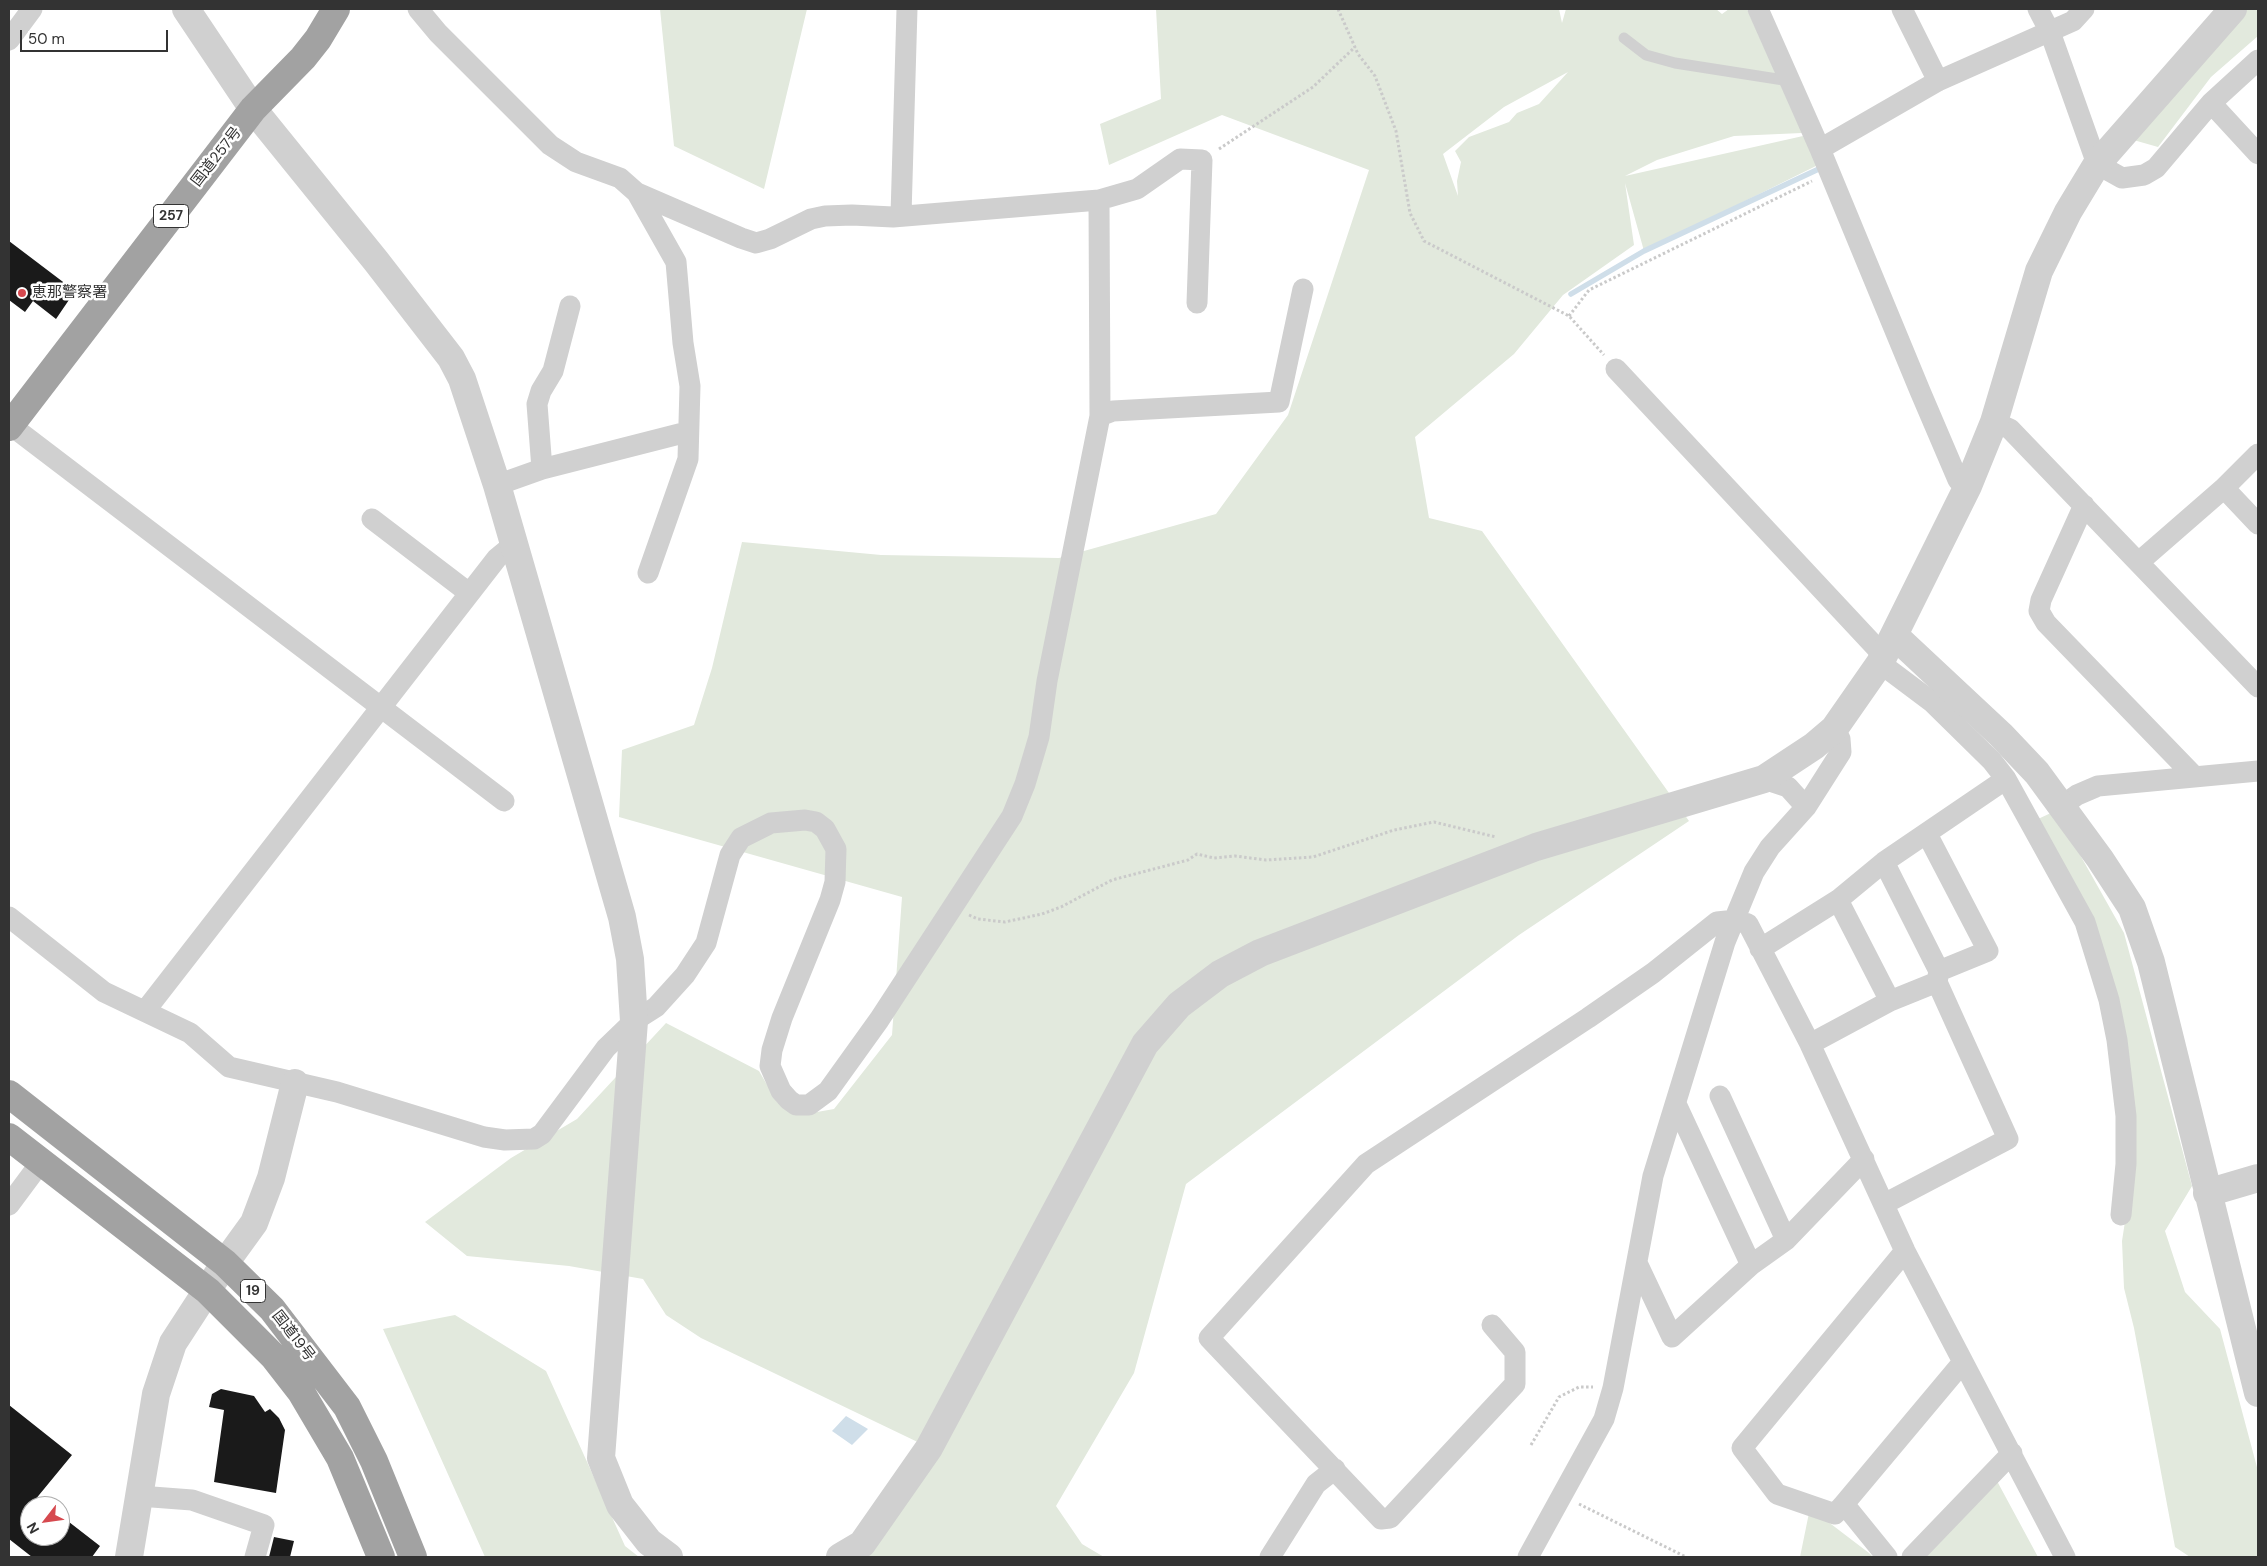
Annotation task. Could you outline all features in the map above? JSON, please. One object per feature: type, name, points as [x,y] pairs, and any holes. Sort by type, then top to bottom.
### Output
[{"type":"highway","name":"国道257号","points":[[9,426],[253,109],[303,58],[336,9]]},
{"type":"highway","name":"国道19号","points":[[9,1094],[225,1263],[272,1309],[346,1407],[374,1461],[413,1557]]},
{"type":"highway","name":"国道19号","points":[[9,1137],[208,1291],[273,1356],[301,1392],[340,1458],[381,1557]]},
{"type":"street","points":[[9,40],[32,9]]},
{"type":"street","points":[[186,9],[253,109],[376,261],[451,358],[462,379],[498,485],[622,917],[630,959],[634,1021],[601,1458],[620,1505],[649,1542],[669,1557]]},
{"type":"street","points":[[418,9],[438,33],[550,145],[576,162],[620,178],[637,193],[756,243],[770,239],[811,219],[825,216],[958,213],[1099,200],[1136,189],[1180,159],[1202,160],[1197,303]]},
{"type":"street","points":[[901,215],[907,9]]},
{"type":"street","points":[[1758,9],[1820,148],[1958,480],[1968,486]]},
{"type":"street","points":[[1902,9],[1938,81]]},
{"type":"street","points":[[2038,9],[2050,32],[2097,164],[2122,178],[2144,175],[2156,168],[2211,103],[2258,60]]},
{"type":"street","points":[[1820,148],[1938,81],[2073,21],[2084,9]]},
{"type":"street","points":[[840,1557],[862,1544],[929,1448],[1145,1044],[1179,1005],[1220,974],[1260,953],[1536,847],[1764,779],[1814,746],[1834,729],[1886,652],[1968,486],[1994,422],[2039,271],[2068,212],[2097,164],[2233,9]]},
{"type":"street","points":[[2211,103],[2258,154]]},
{"type":"street","points":[[637,193],[676,262],[683,343],[690,386],[687,432],[688,459],[648,573]]},
{"type":"street","points":[[9,917],[104,992],[190,1033],[229,1067],[337,1092],[484,1137],[505,1140],[534,1139],[542,1134],[589,1068],[634,1021],[656,1007],[685,975],[706,943],[730,855],[741,838],[760,827],[787,821],[805,820],[816,822],[825,828],[832,838],[837,860],[830,900],[782,1018],[772,1050],[770,1066],[782,1091],[796,1105],[809,1105],[828,1091],[879,1020],[1012,816],[1025,784],[1039,737],[1047,680],[1100,416],[1099,200]]},
{"type":"street","points":[[1100,416],[1113,411],[1280,402],[1303,289]]},
{"type":"street","points":[[542,469],[537,404],[541,391],[553,371],[570,306]]},
{"type":"street","points":[[1616,369],[1932,702],[1992,761],[2006,779],[2085,922],[2109,1000],[2117,1040],[2126,1116],[2126,1164],[2121,1215]]},
{"type":"street","points":[[1994,422],[2010,429],[2140,562],[2258,687]]},
{"type":"street","points":[[9,426],[504,801]]},
{"type":"street","points":[[498,485],[542,469],[687,432]]},
{"type":"street","points":[[2140,562],[2224,488],[2258,454]]},
{"type":"street","points":[[2224,488],[2258,524]]},
{"type":"street","points":[[2084,505],[2041,600],[2039,611],[2046,623],[2195,777]]},
{"type":"street","points":[[372,519],[469,593]]},
{"type":"street","points":[[145,1011],[469,593],[497,558],[514,544]]},
{"type":"street","points":[[1886,652],[2001,735],[2037,773],[2062,806],[2132,908],[2151,962],[2258,1393]]},
{"type":"street","points":[[1528,1557],[1604,1419],[1612,1388],[1653,1176],[1725,942],[1736,920],[1754,872],[1770,847],[1806,807],[1842,752],[1840,739],[1834,729]]},
{"type":"street","points":[[2062,806],[2077,795],[2098,786],[2258,771]]},
{"type":"street","points":[[1764,779],[1788,788],[1806,807]]},
{"type":"street","points":[[1760,949],[1838,900],[1884,862],[2006,779]]},
{"type":"street","points":[[1810,1044],[1988,950],[1927,834]]},
{"type":"street","points":[[1884,862],[1938,976],[2008,1139],[1884,1204]]},
{"type":"street","points":[[1838,900],[1890,1001]]},
{"type":"street","points":[[1492,1326],[1515,1352],[1516,1384],[1390,1518],[1381,1519],[1209,1338],[1366,1164],[1588,1018],[1653,973],[1717,922],[1736,920],[1748,924],[1810,1044],[1905,1251],[2065,1557]]},
{"type":"street","points":[[129,1557],[158,1385],[173,1343],[225,1263],[254,1223],[264,1202],[295,1083]]},
{"type":"street","points":[[1720,1096],[1786,1240]]},
{"type":"street","points":[[1676,1104],[1750,1265]]},
{"type":"street","points":[[1637,1263],[1672,1338],[1750,1265],[1786,1240],[1864,1159]]},
{"type":"street","points":[[9,1204],[41,1162]]},
{"type":"street","points":[[2208,1193],[2258,1178]]},
{"type":"street","points":[[1905,1251],[1742,1448],[1777,1494],[1835,1514],[1964,1362]]},
{"type":"street","points":[[1912,1557],[2012,1453]]},
{"type":"street","points":[[1270,1557],[1316,1484],[1335,1469]]},
{"type":"street","points":[[139,1496],[192,1500],[264,1524],[255,1557]]},
{"type":"street","points":[[1844,1504],[1888,1557]]},
{"type":"lane","points":[[1624,38],[1646,54],[1675,63],[1790,81]]},
{"type":"path","points":[[1338,9],[1355,47],[1375,76],[1396,131],[1410,213],[1424,241],[1568,316],[1616,369]]},
{"type":"path","points":[[1202,160],[1313,87],[1355,47]]},
{"type":"path","points":[[1568,316],[1590,290],[1829,173]]},
{"type":"path","points":[[954,906],[978,919],[1004,922],[1020,920],[1061,907],[1112,880],[1188,860],[1197,854],[1214,858],[1234,856],[1266,860],[1313,857],[1394,830],[1434,822],[1536,847]]},
{"type":"path","points":[[1531,1445],[1559,1397],[1566,1392],[1579,1387],[1612,1388]]},
{"type":"path","points":[[1562,1495],[1686,1557]]},
{"type":"shaded area","points":[[660,9],[807,9],[764,189],[674,146]]},
{"type":"shaded area","points":[[1156,9],[1559,9],[1562,23],[1566,9],[1716,9],[1722,14],[1729,9],[1747,9],[1802,133],[1734,136],[1657,160],[1625,176],[1803,136],[1818,165],[1644,251],[1625,183],[1634,245],[1563,295],[1514,354],[1415,437],[1429,518],[1482,531],[1689,821],[1519,935],[1186,1184],[1134,1373],[1056,1506],[1082,1544],[1104,1557],[863,1557],[928,1447],[701,1338],[666,1315],[643,1279],[569,1266],[467,1256],[425,1222],[511,1158],[577,1119],[666,1023],[759,1071],[777,1102],[800,1115],[834,1109],[892,1035],[902,897],[619,817],[622,750],[694,725],[712,668],[742,542],[881,555],[1059,558],[1216,514],[1288,415],[1369,170],[1222,115],[1109,165],[1100,124],[1161,99]],"holes":[[[1568,72],[1539,104],[1517,113],[1509,122],[1469,137],[1455,151],[1461,162],[1457,181],[1458,196],[1443,154],[1504,107]]]},
{"type":"shaded area","points":[[2245,9],[2258,9],[2258,36],[2211,77],[2158,147],[2130,139]]},
{"type":"shaded area","points":[[2053,812],[2070,837],[2124,933],[2192,1186],[2165,1231],[2185,1292],[2220,1329],[2258,1471],[2258,1557],[2190,1557],[2175,1547],[2134,1328],[2124,1288],[2122,1241],[2134,1163],[2128,1064],[2038,819]]},
{"type":"shaded area","points":[[455,1315],[546,1371],[625,1546],[639,1557],[485,1557],[383,1329]]},
{"type":"shaded area","points":[[846,1416],[868,1429],[852,1445],[832,1431]]},
{"type":"shaded area","points":[[1997,1481],[2038,1557],[1925,1557]]},
{"type":"shaded area","points":[[1810,1508],[1869,1553],[1873,1557],[1800,1557]]},
{"type":"building","points":[[9,241],[75,291],[56,319],[33,301],[25,312],[9,300]]},
{"type":"building","points":[[221,1389],[254,1396],[265,1412],[270,1409],[279,1418],[285,1430],[276,1493],[214,1482],[224,1410],[209,1407],[212,1394]]},
{"type":"building","points":[[9,1405],[72,1455],[38,1496],[20,1496],[20,1546],[70,1546],[70,1523],[100,1546],[92,1557],[32,1557],[9,1539]]},
{"type":"building","points":[[274,1537],[294,1541],[290,1557],[269,1557]]},
{"type":"waterway","points":[[1571,294],[1644,251],[1823,167]]},
{"type":"place","name":"恵那警察署","points":[[22,293]]}]
